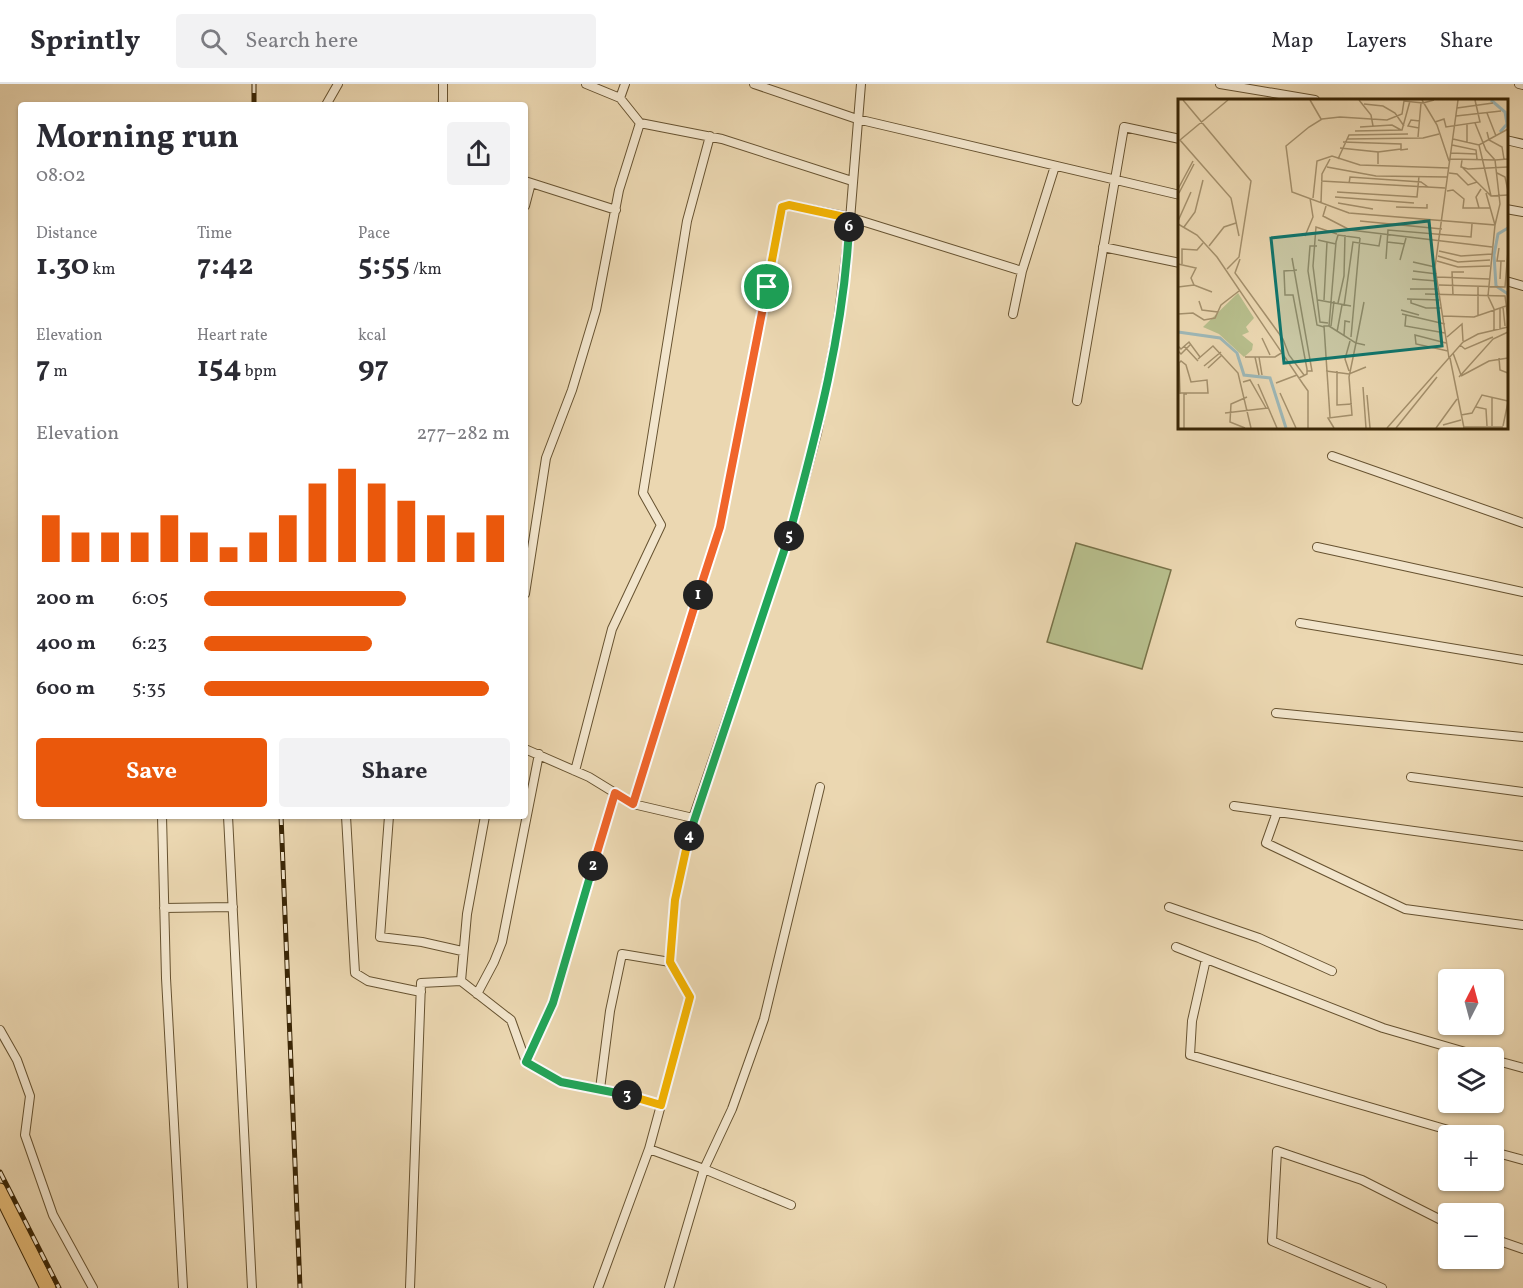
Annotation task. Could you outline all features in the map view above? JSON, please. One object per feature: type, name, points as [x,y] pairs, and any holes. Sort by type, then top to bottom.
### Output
[{"type":"highway","points":[[0,1191],[48,1288]]},
{"type":"street","points":[[328,102],[338,84]]},
{"type":"street","points":[[443,84],[443,102]]},
{"type":"street","points":[[586,84],[620,98],[640,123],[710,136],[852,181]]},
{"type":"street","points":[[620,98],[625,84]]},
{"type":"street","points":[[754,84],[857,119],[1178,195]]},
{"type":"street","points":[[598,1288],[649,1149],[690,997],[670,962],[675,900],[693,818],[789,538],[817,433],[837,330],[861,84]]},
{"type":"street","points":[[1220,84],[1309,99]]},
{"type":"street","points":[[528,575],[546,458],[572,390],[596,310],[616,210],[640,123]]},
{"type":"street","points":[[1077,401],[1103,247],[1117,182],[1124,127],[1178,139]]},
{"type":"street","points":[[575,771],[612,629],[661,525],[643,493],[687,221],[710,136]]},
{"type":"street","points":[[1508,140],[1523,144]]},
{"type":"street","points":[[1013,314],[1022,271],[1055,166]]},
{"type":"street","points":[[528,182],[616,210]]},
{"type":"street","points":[[633,804],[720,527],[782,207],[789,205],[849,218],[1022,271]]},
{"type":"street","points":[[1508,209],[1523,213]]},
{"type":"street","points":[[1103,247],[1178,262]]},
{"type":"street","points":[[1508,282],[1523,286]]},
{"type":"street","points":[[1332,456],[1523,523]]},
{"type":"street","points":[[1317,547],[1523,592]]},
{"type":"street","points":[[1300,623],[1523,660]]},
{"type":"street","points":[[1276,713],[1523,737]]},
{"type":"street","points":[[528,750],[575,771],[633,804],[693,818]]},
{"type":"street","points":[[528,810],[539,754]]},
{"type":"street","points":[[1411,777],[1523,792]]},
{"type":"street","points":[[669,1288],[704,1170],[732,1109],[764,1018],[820,787]]},
{"type":"street","points":[[526,1062],[553,1003],[615,793]]},
{"type":"street","points":[[1234,806],[1523,846]]},
{"type":"street","points":[[1277,812],[1266,843],[1405,909],[1523,925]]},
{"type":"street","points":[[162,819],[164,908],[183,1288]]},
{"type":"street","points":[[228,819],[252,1288]]},
{"type":"street","points":[[346,819],[355,973],[368,981],[421,992]]},
{"type":"street","points":[[389,819],[380,937],[422,942],[462,951]]},
{"type":"street","points":[[461,981],[462,951],[484,819]]},
{"type":"street","points":[[477,994],[502,942],[526,819]]},
{"type":"street","points":[[164,908],[232,907]]},
{"type":"street","points":[[1169,907],[1260,938],[1332,971]]},
{"type":"street","points":[[1176,947],[1383,1029],[1447,1047]]},
{"type":"street","points":[[600,1089],[610,1011],[622,954],[670,962]]},
{"type":"street","points":[[1206,959],[1192,1021],[1191,1055],[1438,1127]]},
{"type":"street","points":[[410,1288],[421,983],[461,981],[511,1020],[526,1062],[561,1082],[600,1089],[661,1105]]},
{"type":"street","points":[[0,1030],[17,1060],[30,1096],[25,1135],[52,1215],[93,1288]]},
{"type":"street","points":[[1504,1063],[1523,1068]]},
{"type":"street","points":[[649,1149],[791,1205]]},
{"type":"street","points":[[1382,1288],[1272,1241],[1277,1151],[1362,1180],[1438,1218]]},
{"type":"street","points":[[1504,1155],[1523,1160]]},
{"type":"street","points":[[1504,1242],[1523,1249]]},
{"type":"green space","points":[[1076,543],[1171,570],[1142,669],[1047,642]]},
{"type":"railway","points":[[254,84],[254,102]]},
{"type":"railway","points":[[281,819],[300,1288]]},
{"type":"railway","points":[[0,1172],[59,1288]]},
{"type":"route","points":[[789,205],[849,218],[837,330],[817,433],[789,538],[693,818],[675,900],[670,962],[690,997],[661,1105],[621,1093],[561,1082],[526,1062],[553,1003],[615,793],[633,804],[720,527],[767,287],[782,207],[789,205]]}]
